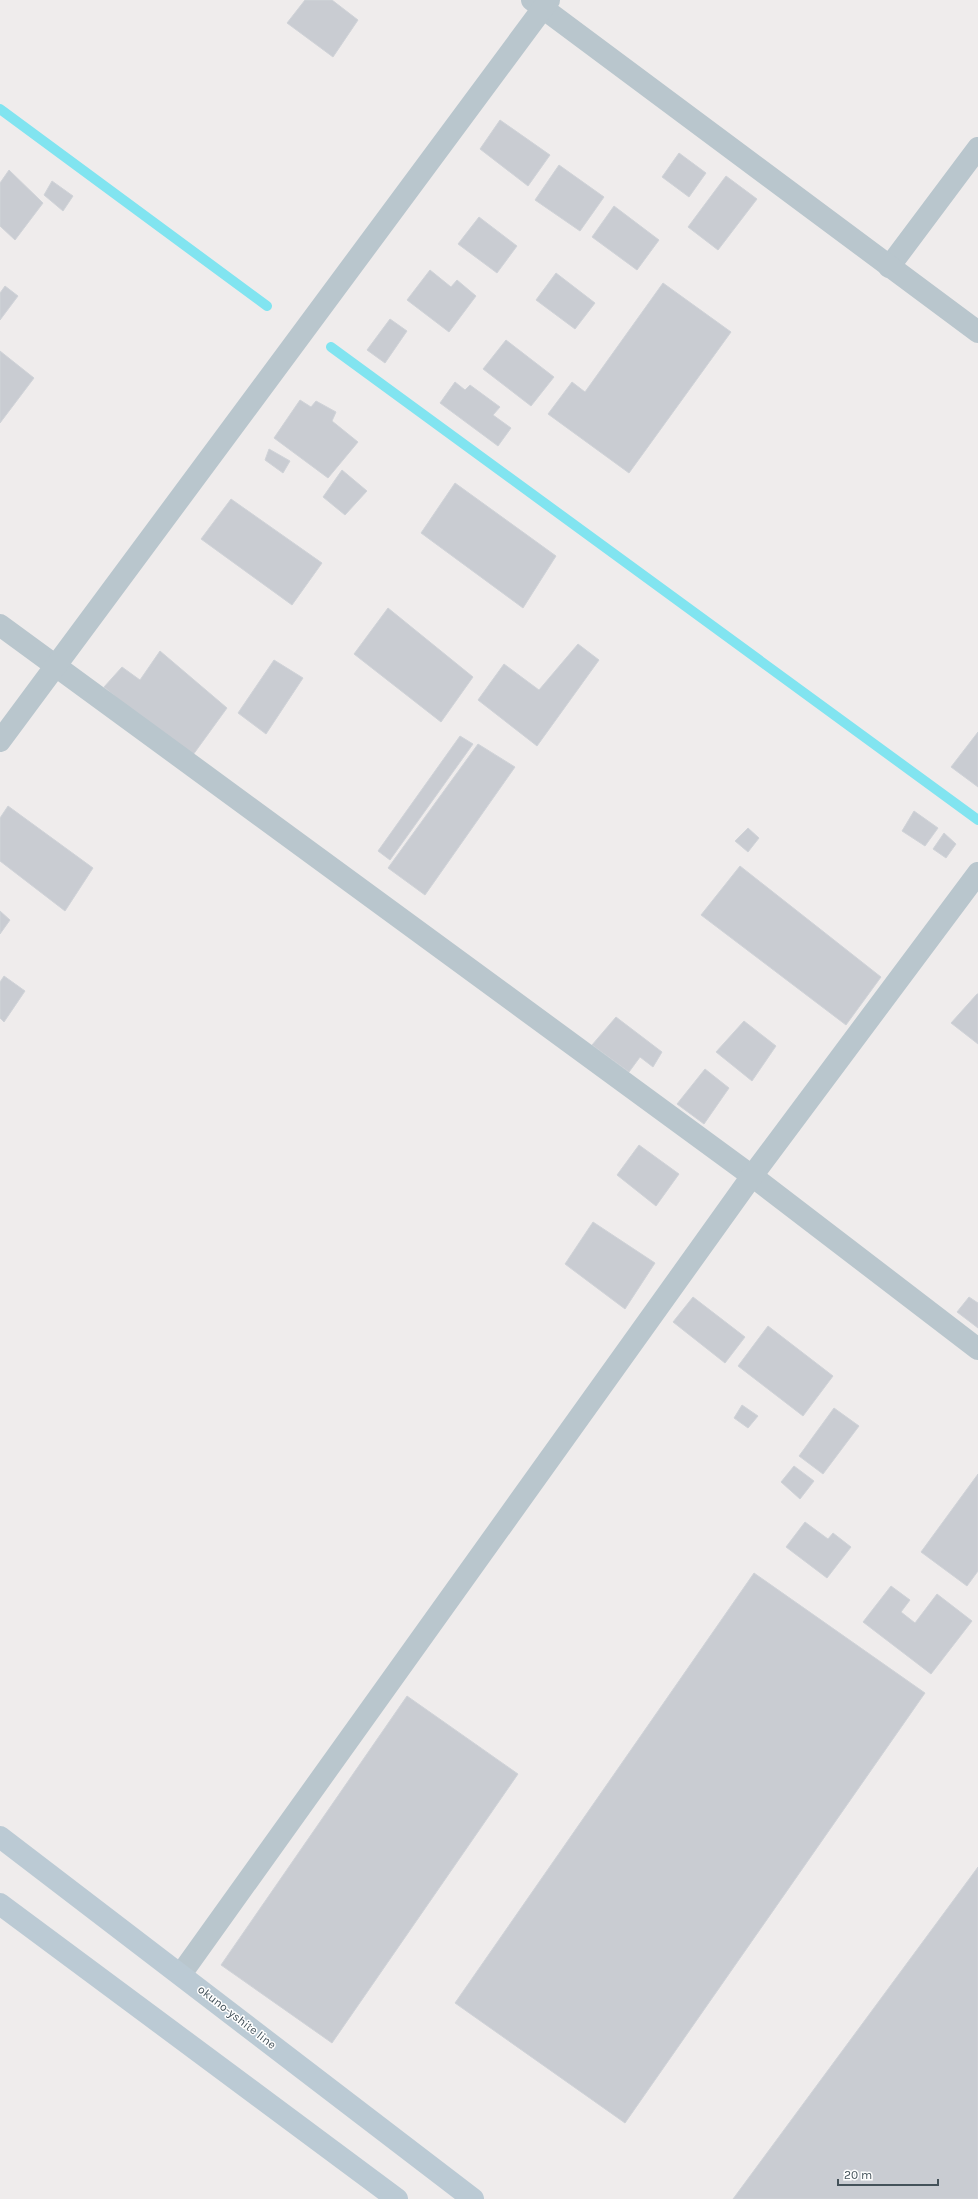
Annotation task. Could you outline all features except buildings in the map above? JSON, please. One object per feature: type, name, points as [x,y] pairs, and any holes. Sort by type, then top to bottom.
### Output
[{"type":"main road","name":"okuno-yshite line","points":[[0,1837],[181,1974],[473,2199]]},
{"type":"main road","points":[[0,1904],[397,2199]]},
{"type":"street","points":[[0,741],[541,3],[889,267],[978,332]]},
{"type":"street","points":[[889,267],[978,148]]},
{"type":"street","points":[[0,625],[752,1176],[978,1349]]},
{"type":"street","points":[[181,1974],[752,1176],[978,872]]},
{"type":"waterway","points":[[0,109],[267,306]]},
{"type":"waterway","points":[[331,347],[978,820]]}]
